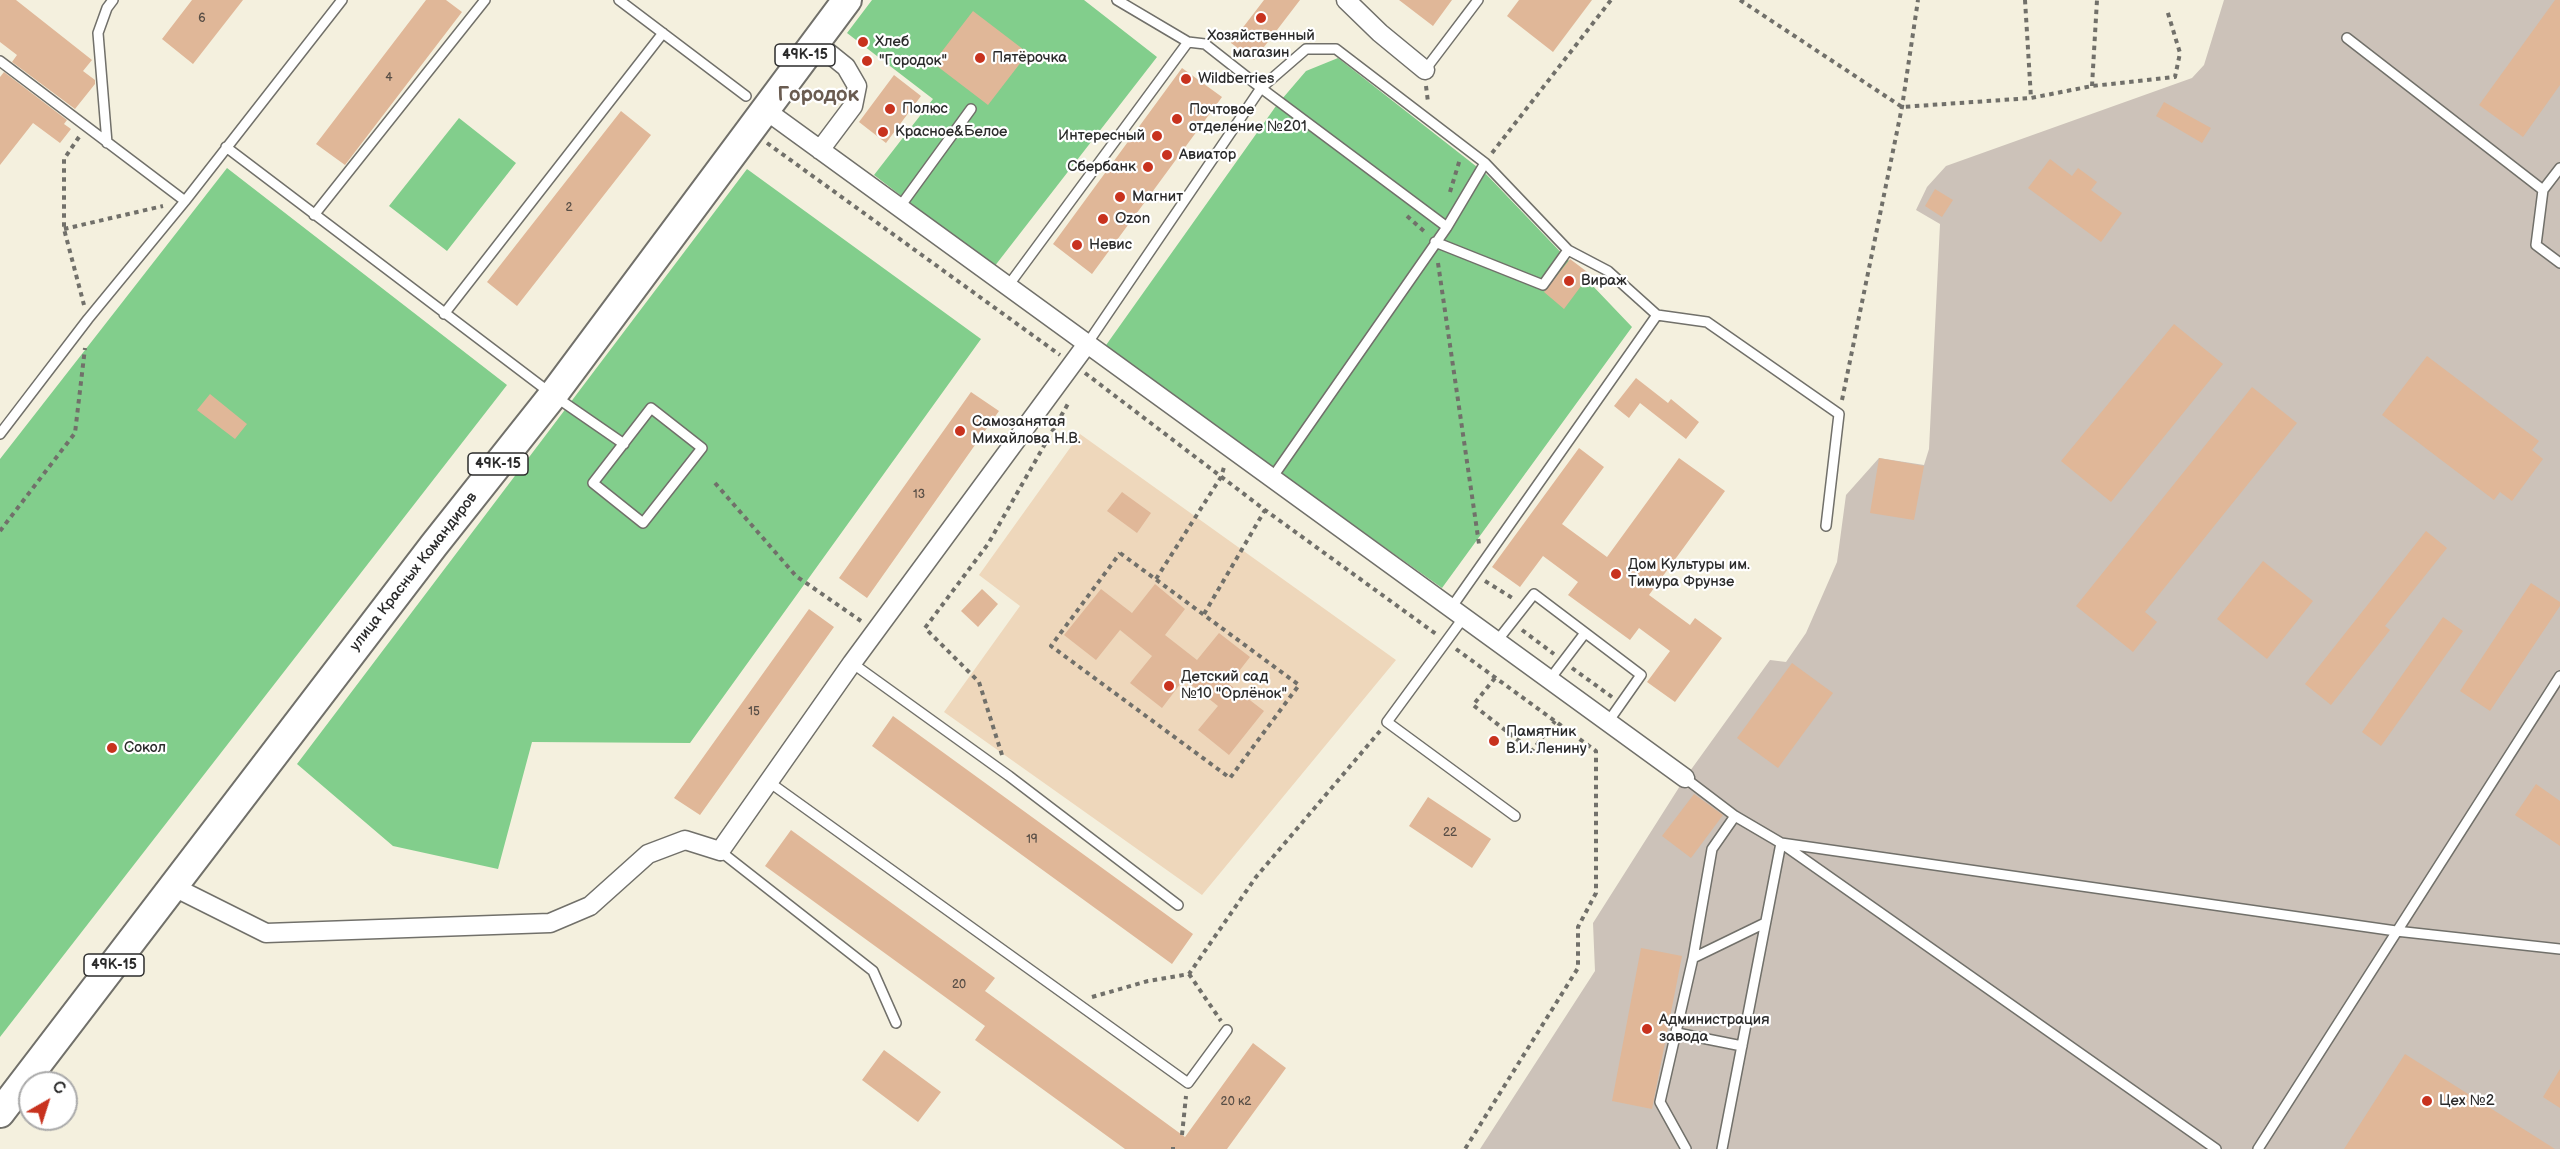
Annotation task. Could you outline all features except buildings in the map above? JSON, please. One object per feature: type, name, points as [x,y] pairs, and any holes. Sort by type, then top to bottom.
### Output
[{"type":"main road","name":"улица Красных Командиров","points":[[0,1113],[427,554],[553,395],[755,103],[815,42],[847,0]]},
{"type":"street","points":[[1346,0],[1380,33],[1425,70]]},
{"type":"street","points":[[815,42],[846,67],[857,86],[853,106],[820,150]]},
{"type":"street","points":[[755,103],[1685,778]]},
{"type":"street","points":[[174,887],[266,933],[550,923],[590,906],[648,854],[685,840],[720,851],[852,663],[1087,344]]},
{"type":"lane","points":[[107,143],[98,33],[107,8],[113,0]]},
{"type":"lane","points":[[0,434],[88,319],[185,201],[342,0]]},
{"type":"lane","points":[[314,215],[485,0]]},
{"type":"lane","points":[[619,0],[755,103]]},
{"type":"lane","points":[[1117,0],[1188,42],[1205,44],[1447,226]]},
{"type":"lane","points":[[1425,70],[1478,0]]},
{"type":"lane","points":[[444,314],[663,33]]},
{"type":"lane","points":[[2347,38],[2543,190]]},
{"type":"lane","points":[[1008,286],[1188,42]]},
{"type":"lane","points":[[1087,344],[1261,88],[1306,49],[1336,49],[1485,163],[1568,250],[1608,272],[1657,315],[1707,322],[1839,414],[1826,526]]},
{"type":"lane","points":[[0,61],[185,201]]},
{"type":"lane","points":[[899,208],[971,109]]},
{"type":"lane","points":[[226,147],[444,314],[553,395],[624,444]]},
{"type":"lane","points":[[1272,478],[1447,226],[1485,163]]},
{"type":"lane","points":[[2560,168],[2543,190],[2536,245],[2560,263]]},
{"type":"lane","points":[[1435,242],[1543,285],[1568,250]]},
{"type":"lane","points":[[1515,816],[1387,722],[1446,642],[1457,612],[1482,563],[1657,315]]},
{"type":"lane","points":[[651,408],[702,448],[643,523],[593,483],[624,444],[651,408]]},
{"type":"lane","points":[[1497,641],[1534,594],[1641,675],[1608,722]]},
{"type":"lane","points":[[1550,679],[1585,633]]},
{"type":"lane","points":[[852,663],[1009,776],[1178,905]]},
{"type":"lane","points":[[2258,1149],[2560,676]]},
{"type":"lane","points":[[1685,778],[1735,816],[1781,843],[2216,1149]]},
{"type":"lane","points":[[769,782],[1188,1083],[1227,1030]]},
{"type":"lane","points":[[1686,1149],[1660,1102],[1693,958],[1712,849],[1735,816]]},
{"type":"lane","points":[[1781,843],[2396,931],[2560,950]]},
{"type":"lane","points":[[1722,1149],[1781,843]]},
{"type":"lane","points":[[720,851],[873,971],[896,1023]]},
{"type":"lane","points":[[1693,958],[1765,923]]},
{"type":"lane","points":[[1677,1033],[1742,1046]]},
{"type":"path","points":[[1485,163],[1611,0]]},
{"type":"path","points":[[1740,0],[1902,107],[2031,98],[2092,86],[2175,77],[2180,53],[2167,10]]},
{"type":"path","points":[[1839,414],[1902,107],[1918,0]]},
{"type":"path","points":[[2025,0],[2031,98]]},
{"type":"path","points":[[2092,86],[2097,0]]},
{"type":"path","points":[[1425,70],[1429,121]]},
{"type":"path","points":[[770,144],[1074,364],[1264,510],[1596,751],[1596,893],[1578,927],[1578,968],[1465,1149]]},
{"type":"path","points":[[64,229],[185,201]]},
{"type":"path","points":[[1435,242],[1485,582],[1525,606]]},
{"type":"path","points":[[1009,776],[979,682],[925,627],[988,544],[1070,402],[1074,364]]},
{"type":"path","points":[[1156,579],[1221,477],[1231,448]]},
{"type":"path","points":[[714,483],[796,576],[876,631]]},
{"type":"path","points":[[1204,614],[1264,510]]},
{"type":"path","points":[[1120,553],[1156,579],[1299,685],[1230,778],[1051,646],[1120,553]]},
{"type":"path","points":[[1495,678],[1473,705],[1532,751],[1555,721]]},
{"type":"path","points":[[1077,1002],[1148,981],[1189,974],[1256,877],[1387,722]]},
{"type":"path","points":[[1189,974],[1227,1030]]},
{"type":"path","points":[[1182,1135],[1188,1083]]},
{"type":"shaded area","points":[[2224,0],[2560,0],[2560,1149],[1480,1149],[1595,971],[1593,923],[1685,778],[1770,660],[1786,662],[1806,633],[1837,562],[1846,495],[1879,458],[1924,465],[1929,449],[1940,224],[1916,210],[1927,187],[1946,166],[2192,78],[2204,65]]},
{"type":"shaded area","name":"Детский сад №10 \"Орлёнок\"","points":[[1080,434],[1396,660],[1202,895],[944,712],[1020,606],[979,575]]},
{"type":"green space","points":[[872,0],[1084,0],[1157,57],[994,267],[874,175],[933,99],[847,33]]},
{"type":"green space","points":[[1338,58],[1486,174],[1632,327],[1442,588],[1104,348],[1276,106],[1306,71]]},
{"type":"green space","points":[[459,118],[516,163],[447,251],[389,206]]},
{"type":"green space","name":"Сокол","points":[[227,168],[507,385],[0,1037],[0,459]]},
{"type":"green space","points":[[747,169],[981,339],[690,743],[532,742],[498,869],[393,846],[297,764]]},
{"type":"place","name":"Хозяйственный магазин","points":[[1261,18]]},
{"type":"place","name":"Хлеб","points":[[863,42]]},
{"type":"place","name":"Пятёрочка","points":[[980,58]]},
{"type":"place","name":"\"Городок\"","points":[[867,61]]},
{"type":"place","name":"Wildberries","points":[[1186,79]]},
{"type":"place","name":"Полюс","points":[[890,109]]},
{"type":"place","name":"Почтовое отделение №201","points":[[1177,119]]},
{"type":"place","name":"Красное&Белое","points":[[883,132]]},
{"type":"place","name":"Интересный","points":[[1157,136]]},
{"type":"place","name":"Авиатор","points":[[1167,155]]},
{"type":"place","name":"Сбербанк","points":[[1148,167]]},
{"type":"place","name":"Магнит","points":[[1120,197]]},
{"type":"place","name":"Ozon","points":[[1103,219]]},
{"type":"place","name":"Невис","points":[[1077,245]]},
{"type":"place","name":"Вираж","points":[[1569,281]]},
{"type":"place","name":"Самозанятая Михайлова Н.В.","points":[[960,431]]},
{"type":"place","name":"Дом Культуры им. Тимура Фрунзе","points":[[1616,574]]},
{"type":"place","name":"Детский сад №10 \"Орлёнок\"","points":[[1169,686]]},
{"type":"place","name":"Памятник В.И. Ленину","points":[[1494,741]]},
{"type":"place","name":"Сокол","points":[[112,748]]},
{"type":"place","name":"Администрация завода","points":[[1647,1029]]},
{"type":"place","name":"Цех №2","points":[[2427,1101]]},
{"type":"district","name":"Городок","points":[[818,96]]}]
